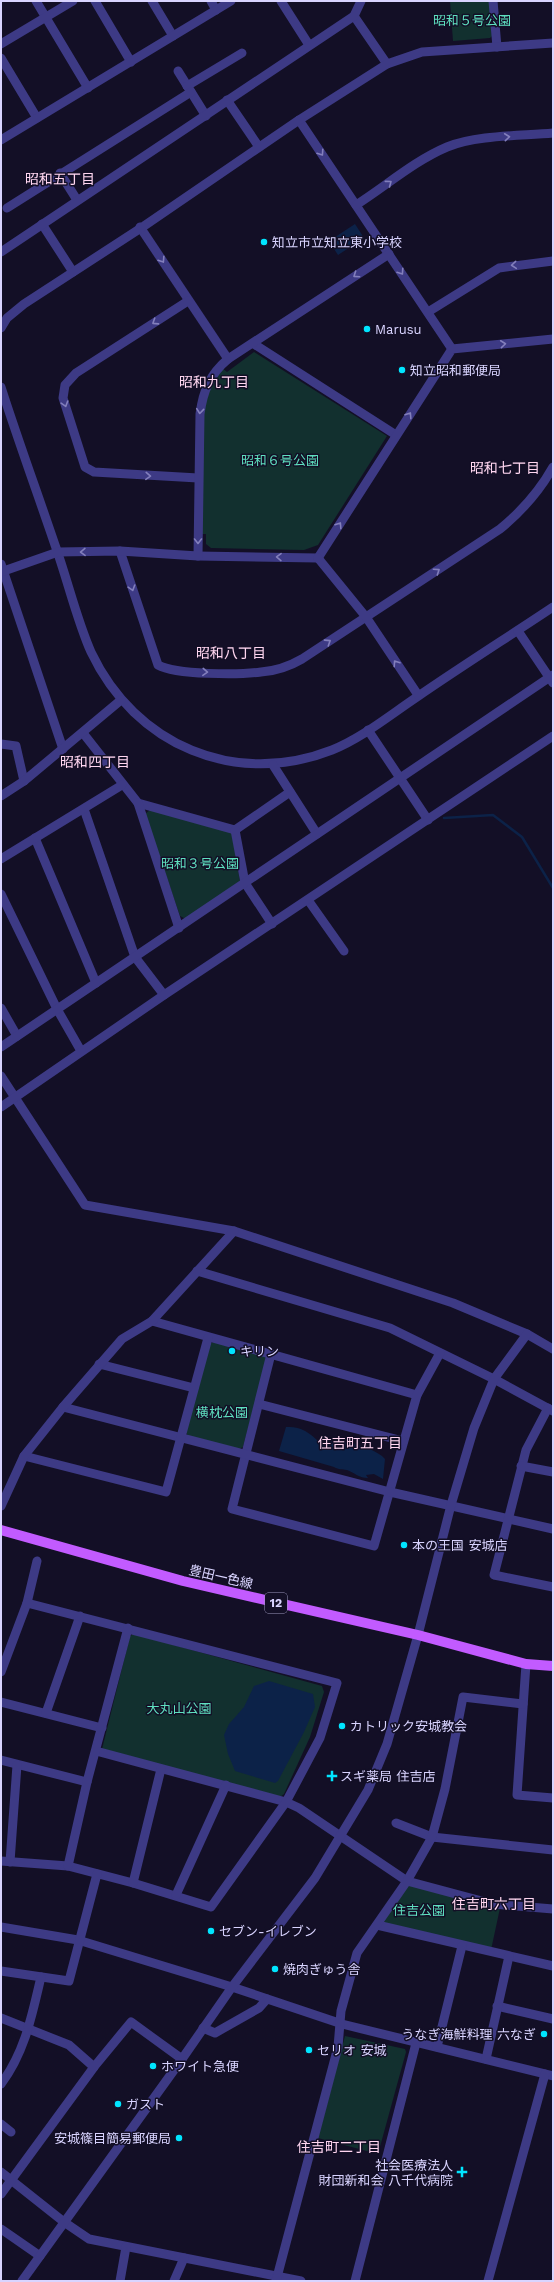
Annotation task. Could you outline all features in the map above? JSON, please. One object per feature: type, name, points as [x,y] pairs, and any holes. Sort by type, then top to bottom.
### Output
[{"type":"main road","name":"豊田一色線","points":[[1,1530],[183,1581],[418,1635],[526,1664],[553,1666]]},
{"type":"street","points":[[36,1],[88,88]]},
{"type":"street","points":[[1,44],[73,1]]},
{"type":"street","points":[[95,1],[131,62]]},
{"type":"street","points":[[152,1],[173,36]]},
{"type":"street","points":[[211,1],[216,10]]},
{"type":"street","points":[[1,140],[231,1]]},
{"type":"street","points":[[281,1],[309,45]]},
{"type":"street","points":[[1,252],[354,16],[361,1]]},
{"type":"street","points":[[493,1],[497,47]]},
{"type":"street","points":[[354,16],[387,64]]},
{"type":"street","points":[[1,328],[7,318],[24,304],[299,120],[387,64],[422,52],[553,43]]},
{"type":"street","points":[[7,208],[242,53]]},
{"type":"street","points":[[1,58],[37,118]]},
{"type":"street","points":[[178,71],[206,116]]},
{"type":"street","points":[[227,100],[259,147]]},
{"type":"street","points":[[299,120],[452,349]]},
{"type":"street","points":[[356,205],[401,174],[448,147],[472,140],[553,133]]},
{"type":"street","points":[[60,173],[77,200]]},
{"type":"street","points":[[42,224],[73,272]]},
{"type":"street","points":[[140,227],[228,359]]},
{"type":"street","points":[[198,556],[200,414],[202,395],[211,378],[228,359],[254,344],[389,254]]},
{"type":"street","points":[[428,312],[499,268],[553,261]]},
{"type":"street","points":[[188,301],[76,373],[65,385],[63,398],[85,467],[94,472],[198,478]]},
{"type":"street","points":[[452,349],[553,339]]},
{"type":"street","points":[[254,344],[396,435]]},
{"type":"street","points":[[318,558],[452,349]]},
{"type":"street","points":[[1,387],[91,651],[106,678],[121,700],[148,726],[175,743],[203,755],[228,762],[272,765],[306,759],[334,749],[368,730],[418,695],[553,607]]},
{"type":"street","points":[[1,420],[10,416]]},
{"type":"street","points":[[120,551],[153,655],[158,665],[165,669],[250,673],[262,672],[286,666],[302,659],[506,524],[518,514],[539,490],[553,467]]},
{"type":"street","points":[[63,749],[2,569],[58,552],[120,551],[198,556],[318,558],[366,617],[418,695]]},
{"type":"street","points":[[1,1047],[400,778],[552,679],[518,631]]},
{"type":"street","points":[[1,796],[24,781],[121,700]]},
{"type":"street","points":[[368,730],[428,820]]},
{"type":"street","points":[[83,733],[138,804],[179,928]]},
{"type":"street","points":[[1,1107],[164,995],[553,736]]},
{"type":"street","points":[[1,744],[16,746],[24,781]]},
{"type":"street","points":[[272,765],[317,834]]},
{"type":"street","points":[[1,859],[122,785]]},
{"type":"street","points":[[138,804],[235,830],[290,792]]},
{"type":"street","points":[[84,809],[135,957],[164,995]]},
{"type":"street","points":[[235,830],[245,883],[272,924]]},
{"type":"street","points":[[35,838],[96,983]]},
{"type":"street","points":[[1,894],[56,1009],[81,1051]]},
{"type":"street","points":[[308,900],[344,951]]},
{"type":"street","points":[[1,1008],[17,1036]]},
{"type":"street","points":[[1,1076],[85,1205],[234,1231],[453,1303],[527,1334],[553,1350]]},
{"type":"street","points":[[1,1506],[24,1456],[99,1364],[122,1339],[152,1321],[234,1231]]},
{"type":"street","points":[[196,1271],[390,1328],[494,1379],[550,1410],[526,1450],[494,1575],[553,1586]]},
{"type":"street","points":[[152,1321],[208,1338],[272,1354],[416,1395]]},
{"type":"street","points":[[22,2281],[232,1987],[315,1878],[368,1790],[387,1744],[418,1635],[451,1505],[474,1428],[494,1379],[527,1334]]},
{"type":"street","points":[[24,1456],[166,1492],[182,1438],[208,1338]]},
{"type":"street","points":[[272,1354],[232,1509],[374,1546],[416,1395],[440,1353]]},
{"type":"street","points":[[99,1364],[194,1388]]},
{"type":"street","points":[[259,1404],[402,1441]]},
{"type":"street","points":[[63,1407],[390,1492],[553,1529]]},
{"type":"street","points":[[521,1466],[553,1472]]},
{"type":"street","points":[[1,1672],[27,1603],[37,1561]]},
{"type":"street","points":[[17,1765],[6,1862],[68,1866],[176,1895],[211,1907],[286,1802],[320,1738],[336,1682],[27,1603]]},
{"type":"street","points":[[46,1713],[80,1616]]},
{"type":"street","points":[[68,1866],[87,1782],[128,1628]]},
{"type":"street","points":[[526,1664],[517,1795],[553,1798]]},
{"type":"street","points":[[276,2279],[338,2047],[342,2024],[341,2011],[357,1953],[407,1881],[432,1837],[445,1789],[463,1696],[523,1704]]},
{"type":"street","points":[[1,1702],[102,1728]]},
{"type":"street","points":[[96,1751],[286,1802],[299,1808],[339,1838],[407,1881],[493,1904],[553,1909]]},
{"type":"street","points":[[1,1760],[87,1782]]},
{"type":"street","points":[[133,1883],[162,1769]]},
{"type":"street","points":[[176,1895],[226,1785]]},
{"type":"street","points":[[396,1823],[432,1837],[553,1850]]},
{"type":"street","points":[[1,1971],[69,1981],[78,1940],[97,1874]]},
{"type":"street","points":[[377,1926],[553,1966]]},
{"type":"street","points":[[1,1927],[78,1940],[232,1987],[342,2024],[416,2044],[437,2047],[549,2075],[488,2281]]},
{"type":"street","points":[[437,2047],[462,1946]]},
{"type":"street","points":[[486,2059],[509,1956]]},
{"type":"street","points":[[2,2080],[29,2029],[41,1977]]},
{"type":"street","points":[[203,2028],[215,2033],[259,2008],[267,1999]]},
{"type":"street","points":[[498,2006],[553,2019]]},
{"type":"street","points":[[1,2018],[69,2045],[94,2067]]},
{"type":"street","points":[[1,2194],[94,2067],[131,2022],[182,2059]]},
{"type":"street","points":[[355,2281],[416,2044]]},
{"type":"street","points":[[1,2124],[11,2132]]},
{"type":"street","points":[[1,2172],[64,2222],[89,2239],[184,2258],[276,2279],[301,2281]]},
{"type":"street","points":[[1,2229],[40,2256]]},
{"type":"street","points":[[120,2281],[126,2247]]},
{"type":"street","points":[[174,2281],[184,2258]]},
{"type":"green space","name":"昭和５号公園","points":[[450,1],[490,1],[492,36],[490,38],[453,41]]},
{"type":"green space","name":"昭和６号公園","points":[[254,352],[387,436],[318,545],[304,550],[211,548],[206,544],[206,534],[201,534],[203,415],[206,395],[222,368],[227,372]]},
{"type":"green space","name":"昭和３号公園","points":[[150,810],[230,831],[232,834],[240,881],[186,919],[180,916],[145,814]]},
{"type":"green space","name":"横枕公園","points":[[213,1342],[266,1356],[267,1358],[243,1447],[239,1449],[188,1436],[186,1432],[210,1344]]},
{"type":"green space","name":"大丸山公園","points":[[134,1634],[322,1686],[324,1692],[310,1737],[284,1794],[279,1798],[102,1749],[130,1636]]},
{"type":"green space","name":"住吉公園","points":[[408,1884],[500,1908],[491,1950],[381,1924]]},
{"type":"green space","points":[[345,2036],[405,2049],[406,2052],[378,2154],[318,2138]]},
{"type":"water","points":[[355,224],[364,238],[338,255],[329,241]]},
{"type":"water","points":[[286,1427],[304,1430],[319,1442],[327,1439],[347,1442],[374,1451],[385,1459],[383,1479],[374,1474],[366,1475],[368,1478],[362,1477],[347,1470],[337,1469],[279,1451]]},
{"type":"water","points":[[269,1681],[313,1694],[315,1707],[304,1732],[278,1781],[275,1783],[235,1771],[228,1754],[224,1735],[229,1724],[244,1707],[254,1686]]},
{"type":"waterway","points":[[444,818],[493,815],[522,837],[553,888]]},
{"type":"place","name":"知立市立知立東小学校","points":[[264,242]]},
{"type":"place","name":"Marusu","points":[[367,329]]},
{"type":"place","name":"知立昭和郵便局","points":[[402,370]]},
{"type":"place","name":"キリン","points":[[232,1351]]},
{"type":"place","name":"本の王国 安城店","points":[[404,1545]]},
{"type":"place","name":"カトリック安城教会","points":[[342,1726]]},
{"type":"place","name":"スギ薬局 住吉店","points":[[332,1776]]},
{"type":"place","name":"セブン-イレブン","points":[[211,1931]]},
{"type":"place","name":"焼肉ぎゅう舎","points":[[275,1969]]},
{"type":"place","name":"うなぎ海鮮料理 六なぎ","points":[[544,2034]]},
{"type":"place","name":"セリオ 安城","points":[[309,2050]]},
{"type":"place","name":"ホワイト急便","points":[[153,2066]]},
{"type":"place","name":"ガスト","points":[[118,2104]]},
{"type":"place","name":"安城篠目簡易郵便局","points":[[179,2138]]},
{"type":"place","name":"社会医療法人 財団新和会 八千代病院","points":[[462,2172]]},
{"type":"district","name":"昭和五丁目","points":[[60,179]]},
{"type":"district","name":"昭和九丁目","points":[[214,382]]},
{"type":"district","name":"昭和七丁目","points":[[505,468]]},
{"type":"district","name":"昭和八丁目","points":[[231,653]]},
{"type":"district","name":"昭和四丁目","points":[[95,762]]},
{"type":"district","name":"住吉町五丁目","points":[[360,1443]]},
{"type":"district","name":"住吉町六丁目","points":[[494,1904]]},
{"type":"district","name":"住吉町二丁目","points":[[339,2147]]}]
